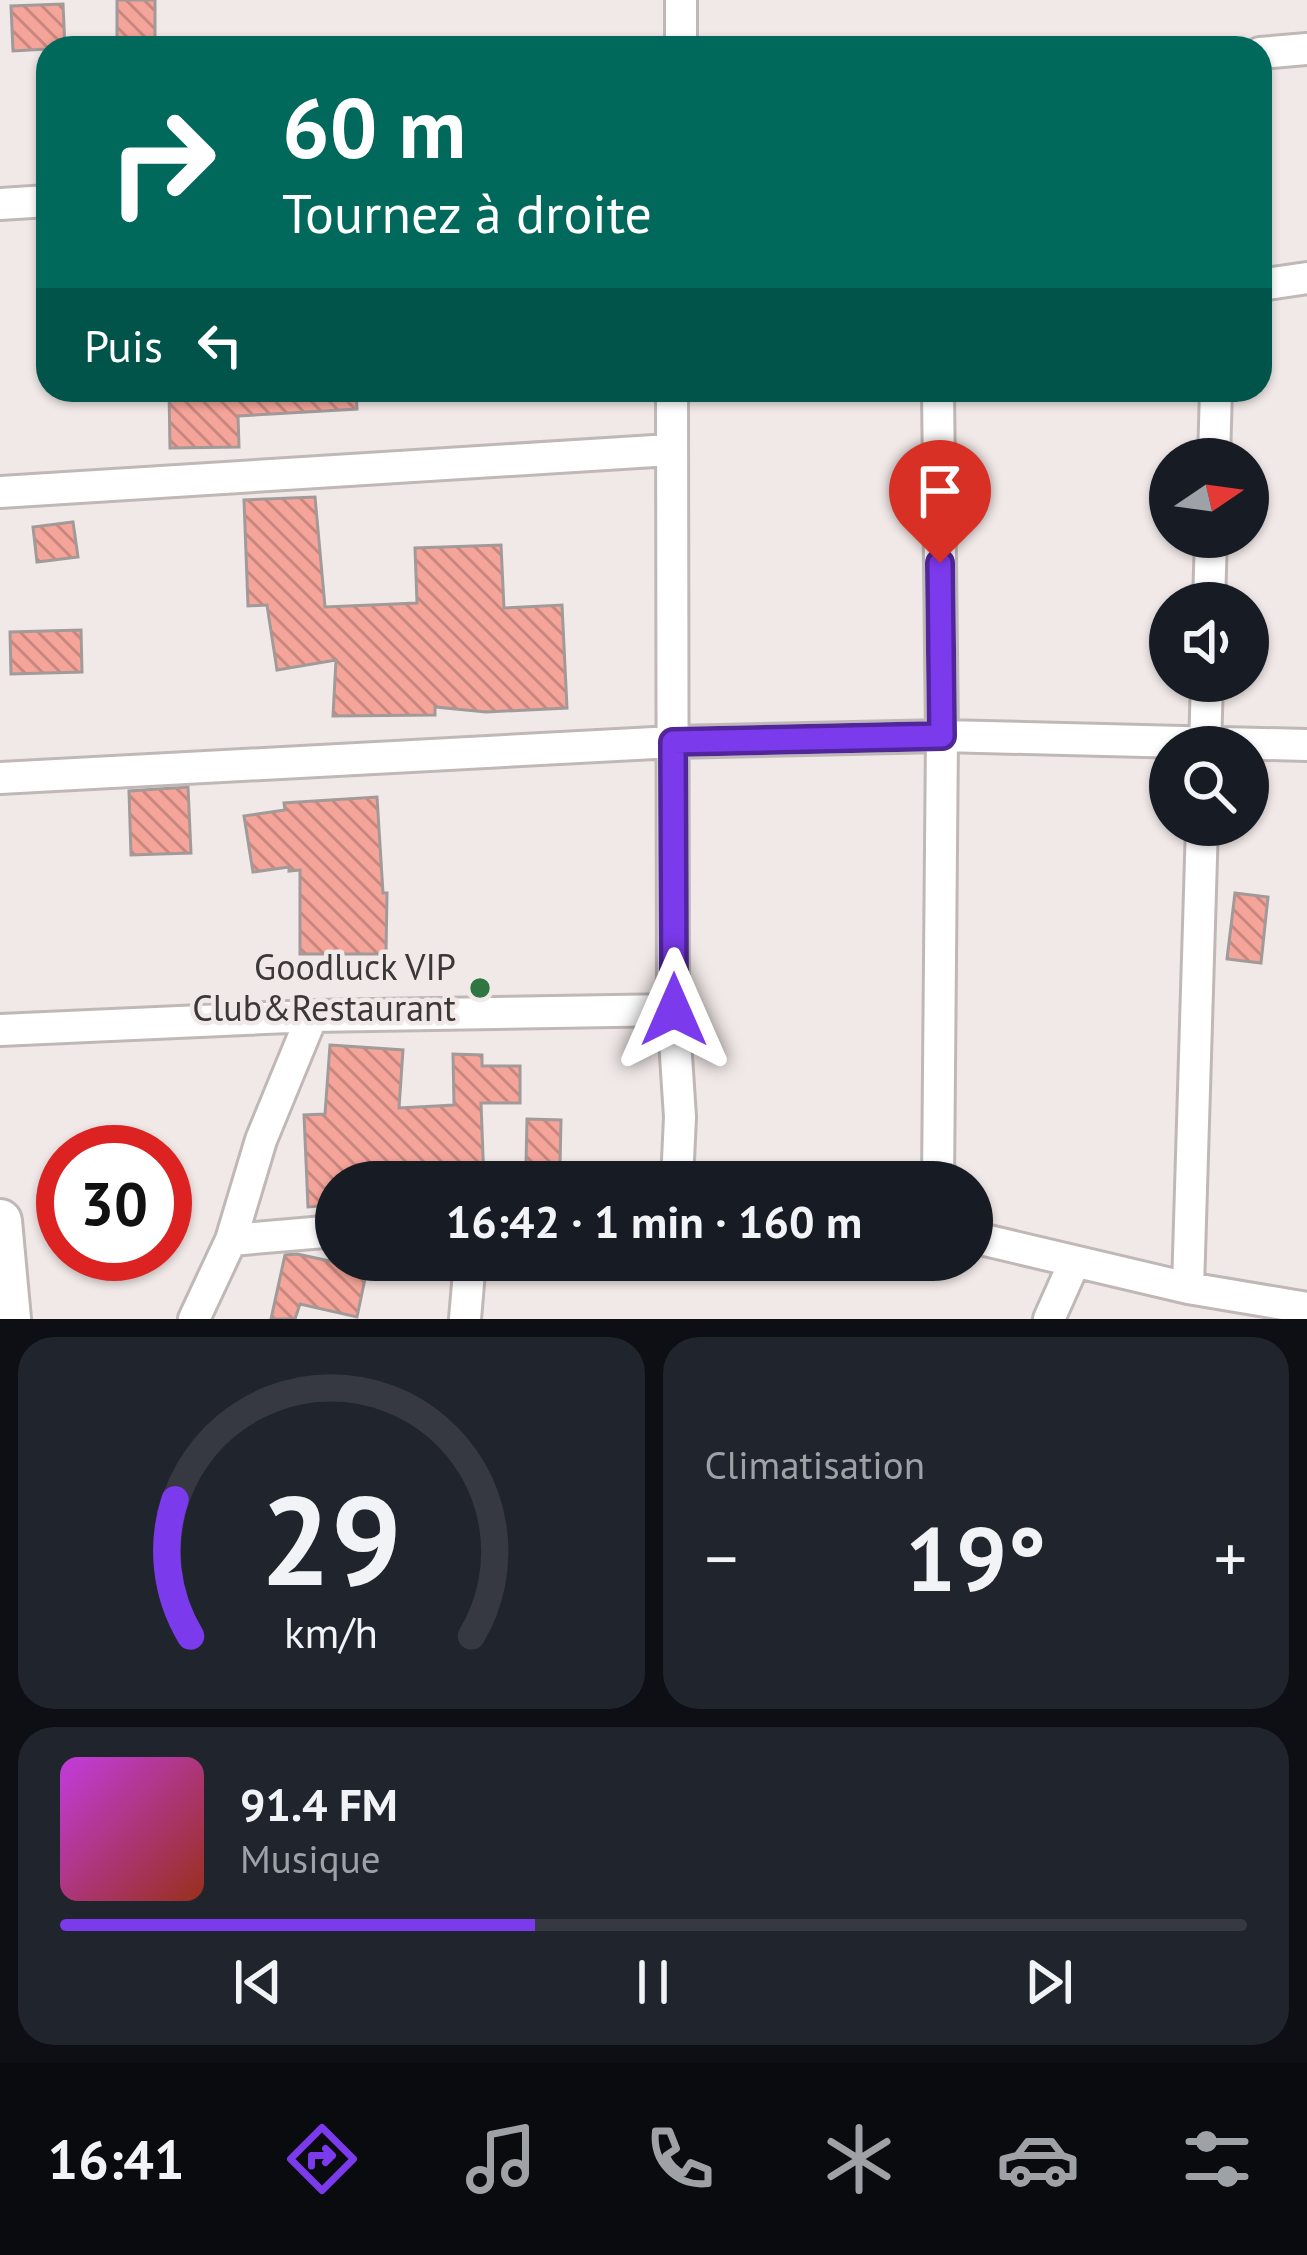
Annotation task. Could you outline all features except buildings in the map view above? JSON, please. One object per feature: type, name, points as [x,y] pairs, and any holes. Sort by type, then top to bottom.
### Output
[{"type":"main road","points":[[0,1221],[9,1319]]},
{"type":"street","points":[[681,0],[681,36]]},
{"type":"street","points":[[1272,52],[1307,49]]},
{"type":"street","points":[[0,204],[36,202]]},
{"type":"street","points":[[1272,283],[1307,278]]},
{"type":"street","points":[[672,402],[678,1161]]},
{"type":"street","points":[[938,402],[942,736],[938,1161]]},
{"type":"street","points":[[1215,438],[1216,402]]},
{"type":"street","points":[[0,492],[670,450]]},
{"type":"street","points":[[0,778],[673,742],[942,736],[1149,744]]},
{"type":"street","points":[[1269,745],[1307,745]]},
{"type":"street","points":[[1188,1288],[1201,846]]},
{"type":"street","points":[[0,1030],[312,1016],[674,1010]]},
{"type":"street","points":[[194,1319],[231,1240],[261,1140],[312,1016]]},
{"type":"street","points":[[231,1240],[315,1233]]},
{"type":"street","points":[[993,1242],[1188,1288],[1307,1307]]},
{"type":"street","points":[[1049,1319],[1075,1263]]},
{"type":"street","points":[[465,1319],[468,1281]]},
{"type":"place","name":"Goodluck VIP Club&Restaurant","points":[[480,988]]},
{"type":"route","points":[[674,1010],[673,742],[942,736],[940,563]]}]
